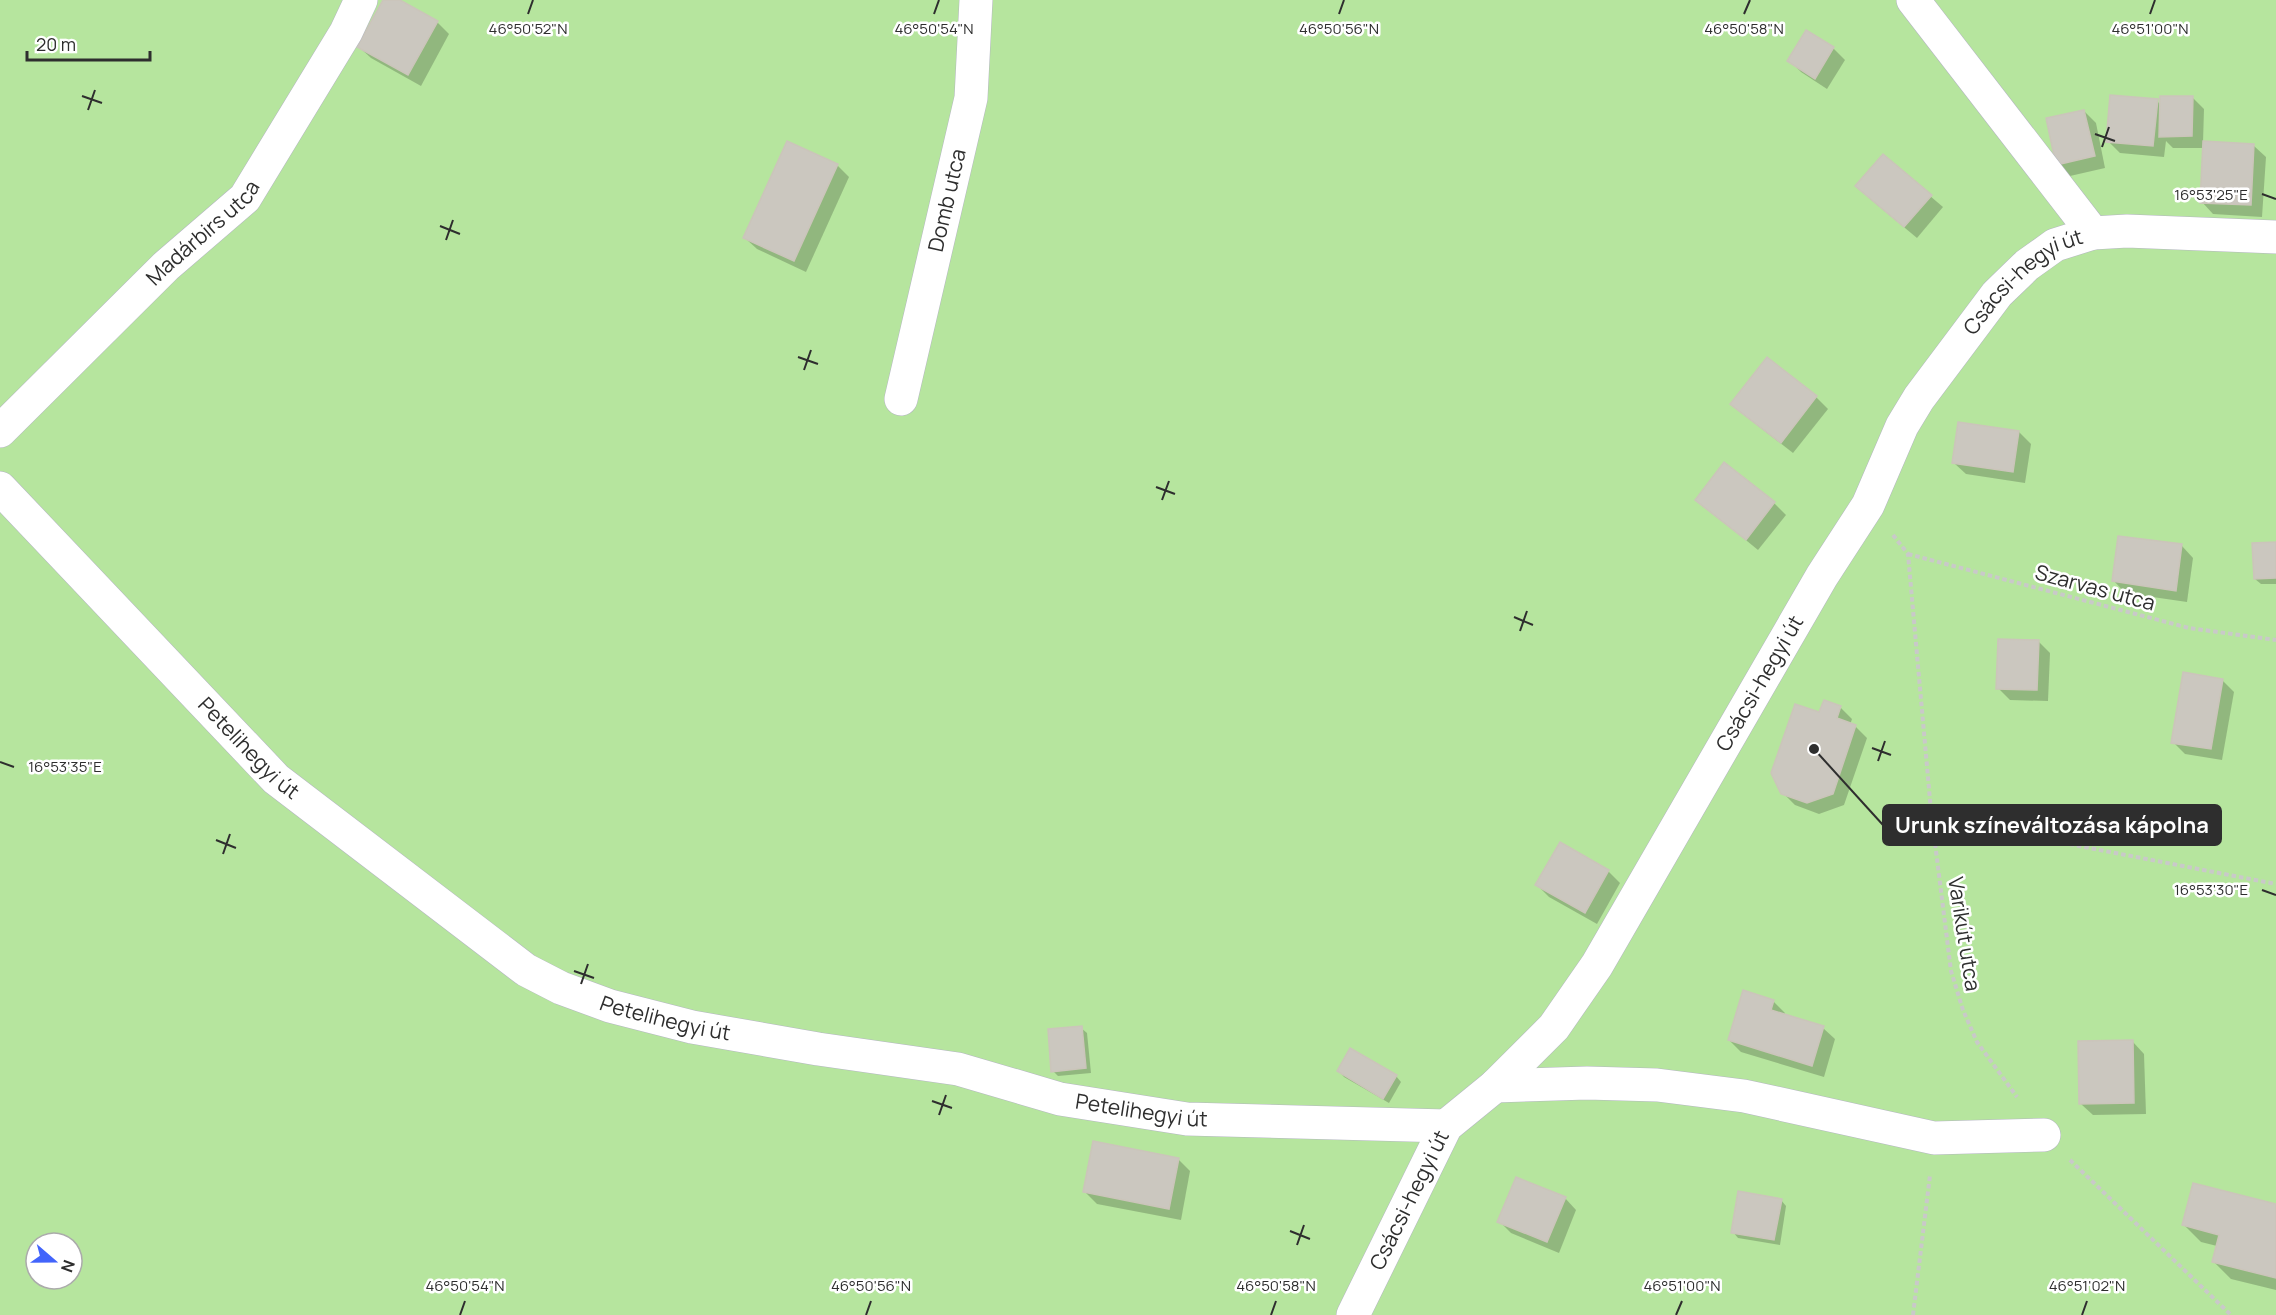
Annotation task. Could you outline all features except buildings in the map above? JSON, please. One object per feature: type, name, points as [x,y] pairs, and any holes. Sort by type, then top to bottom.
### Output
[{"type":"street","name":"Madárbirs utca","points":[[0,431],[166,266],[246,198],[346,32],[361,0]]},
{"type":"street","name":"Domb utca","points":[[902,399],[971,98],[976,0]]},
{"type":"street","points":[[1913,0],[2094,233]]},
{"type":"street","name":"Csácsi-hegyi út","points":[[1353,1315],[1446,1126],[1496,1086],[1554,1027],[1597,965],[1822,576],[1868,505],[1902,426],[1919,398],[1997,294],[2026,265],[2055,245],[2094,233],[2127,231],[2276,237]]},
{"type":"street","name":"Petelihegyi út","points":[[0,488],[276,779],[526,970],[561,988],[610,1006],[692,1027],[818,1049],[958,1069],[1060,1099],[1186,1119],[1446,1126]]},
{"type":"street","points":[[1496,1086],[1587,1083],[1657,1084],[1744,1096],[1934,1138],[2044,1135]]},
{"type":"path","points":[[1868,505],[1908,554]]},
{"type":"path","name":"Szarvas utca","points":[[1908,554],[2189,628],[2276,640]]},
{"type":"path","name":"Varikút utca","points":[[1908,554],[1931,811],[1951,971],[1962,1010],[1977,1042],[2044,1135],[2231,1315]]},
{"type":"path","points":[[1931,811],[2048,840],[2276,885]]},
{"type":"path","points":[[1913,1315],[1934,1138]]},
{"type":"green space","points":[[0,0],[2276,0],[2276,1315],[0,1315]]},
{"type":"place","name":"Urunk színeváltozása kápolna","points":[[1814,749]]}]
